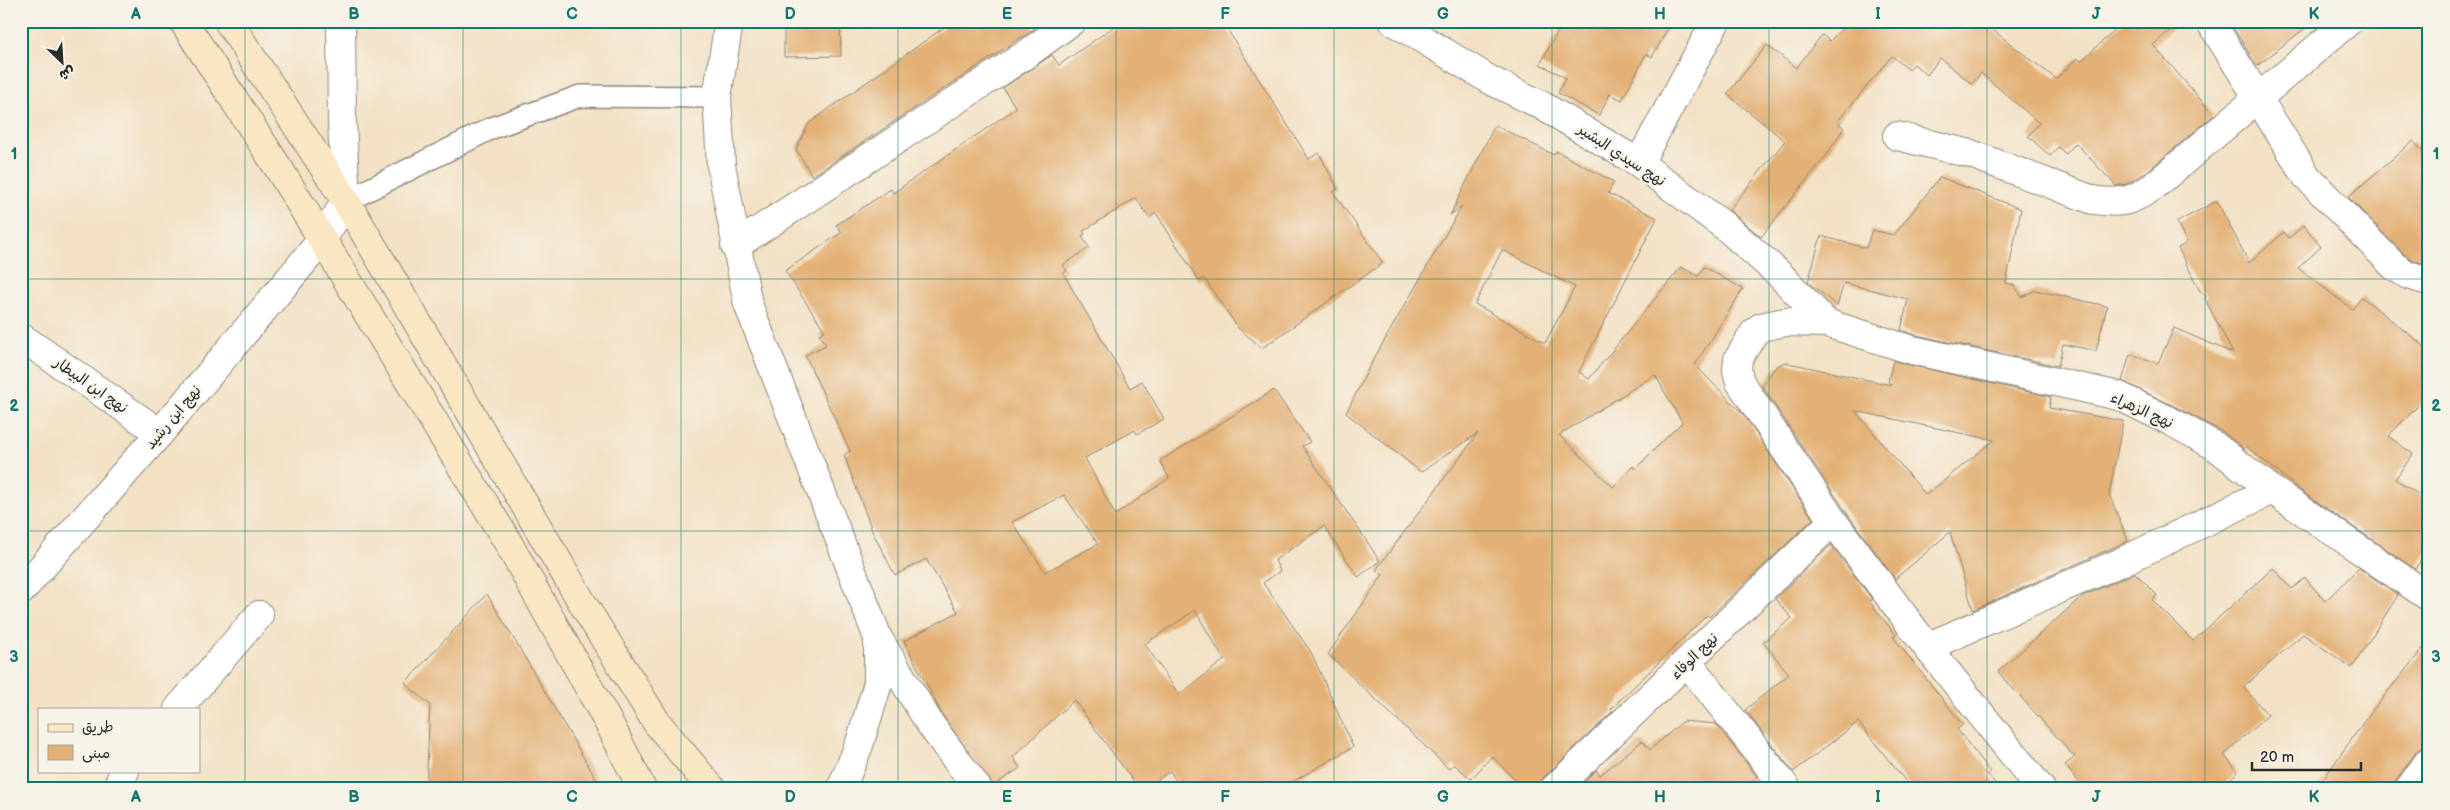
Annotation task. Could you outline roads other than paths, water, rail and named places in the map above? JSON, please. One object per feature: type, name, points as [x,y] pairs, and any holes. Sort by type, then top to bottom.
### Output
[{"type":"main road","points":[[183,21],[279,169],[321,241],[506,539],[612,729],[642,789]]},
{"type":"main road","points":[[228,21],[346,201],[657,723],[712,789]]},
{"type":"street","points":[[341,21],[342,122],[346,201]]},
{"type":"street","points":[[729,21],[717,97],[722,165],[735,246],[748,304],[878,638],[930,724],[978,789]]},
{"type":"street","points":[[735,246],[1028,53],[1072,21]]},
{"type":"street","name":"نهج سيدي البشير","points":[[1393,21],[1490,80],[1540,105],[1639,163],[1727,228],[1779,274],[1826,323]]},
{"type":"street","points":[[1639,163],[1716,21]]},
{"type":"street","points":[[2210,21],[2307,177],[2394,266],[2408,275],[2429,282]]},
{"type":"street","points":[[1897,136],[1971,154],[2094,200],[2113,203],[2126,202],[2154,186],[2258,100],[2349,21]]},
{"type":"street","name":"نهج ابن رشيد","points":[[21,591],[160,433],[321,241],[346,201]]},
{"type":"street","name":"نهج الزهراء","points":[[1834,521],[1740,382],[1737,370],[1738,359],[1754,333],[1771,324],[1826,323],[1912,350],[2119,396],[2170,420],[2215,446],[2272,490],[2429,597]]},
{"type":"street","name":"نهج ابن البيطار","points":[[21,337],[160,433]]},
{"type":"street","points":[[1927,647],[2121,562],[2272,490]]},
{"type":"street","points":[[1834,521],[1927,647],[2041,789]]},
{"type":"street","name":"نهج الوفاء","points":[[1554,789],[1688,663],[1834,521]]},
{"type":"street","points":[[179,708],[259,615]]},
{"type":"street","points":[[841,789],[859,745],[878,683],[878,638]]},
{"type":"street","points":[[1688,663],[1787,789]]},
{"type":"street","points":[[2409,789],[2429,761]]},
{"type":"street","points":[[116,789],[124,772]]},
{"type":"lane","points":[[346,201],[492,128],[580,96],[717,97]]}]
